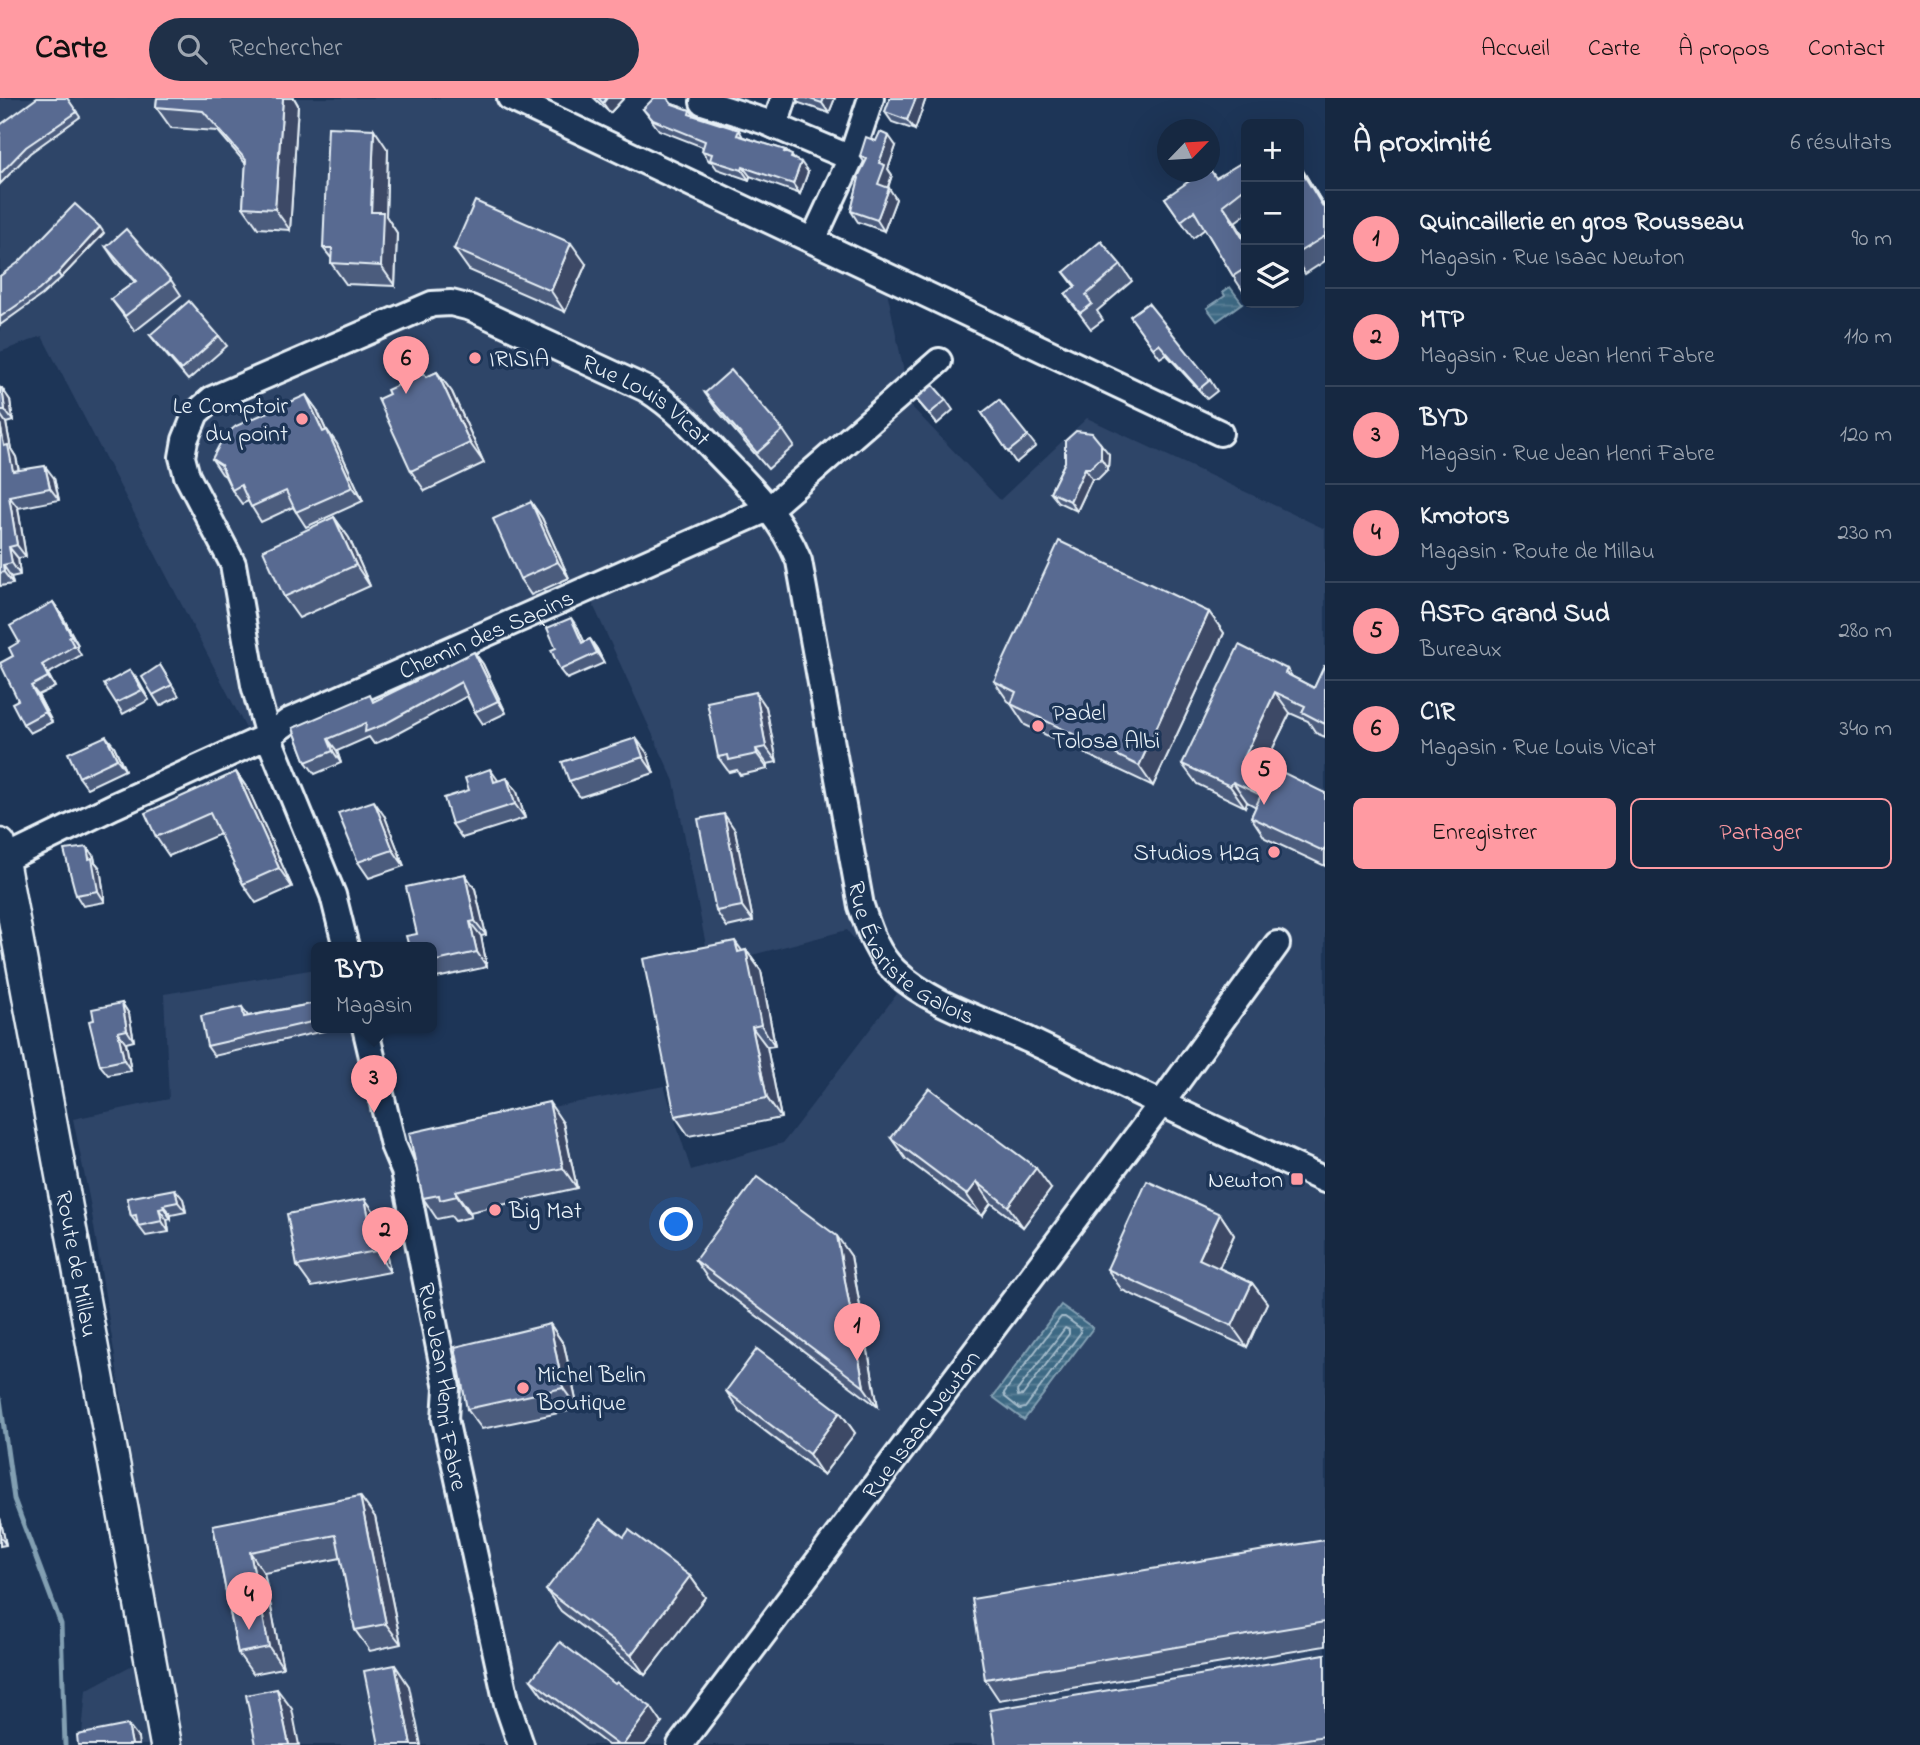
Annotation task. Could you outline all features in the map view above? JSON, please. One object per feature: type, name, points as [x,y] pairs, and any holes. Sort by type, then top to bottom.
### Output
[{"type":"main road","name":"Route de Millau","points":[[1,852],[164,1745]]},
{"type":"street","points":[[510,98],[1220,433]]},
{"type":"street","points":[[775,126],[784,98]]},
{"type":"street","points":[[813,240],[851,158],[871,98]]},
{"type":"street","points":[[703,102],[775,126],[851,158]]},
{"type":"street","name":"Rue Louis Vicat","points":[[268,736],[254,685],[233,564],[187,476],[182,457],[185,440],[197,413],[212,399],[432,304],[451,303],[471,308],[646,388],[673,406],[770,509]]},
{"type":"street","name":"Chemin des Sapins","points":[[1,852],[268,736],[289,721],[770,509],[939,361]]},
{"type":"street","name":"Rue Évariste Galois","points":[[770,509],[792,544],[799,561],[861,906],[879,951],[893,970],[934,999],[1028,1040],[1325,1180]]},
{"type":"street","points":[[268,736],[333,895],[345,942]]},
{"type":"street","name":"Rue Isaac Newton","points":[[680,1745],[1161,1104],[1277,944]]},
{"type":"street","name":"Rue Jean Henri Fabre","points":[[366,1033],[393,1145],[404,1171],[447,1388],[445,1419],[507,1704],[522,1745]]},
{"type":"shaded area","points":[[0,98],[544,98],[881,262],[911,406],[1000,500],[1087,418],[1325,529],[1325,1745],[81,1745],[86,1690],[162,1649],[90,1202],[73,1119],[169,1099],[164,994],[311,970],[311,1033],[378,1033],[403,1135],[664,1086],[691,1170],[783,1143],[897,994],[847,930],[710,966],[674,781],[590,598],[253,742],[42,336],[0,352]]},
{"type":"water","points":[[1230,287],[1241,304],[1217,321],[1207,308],[1225,296],[1223,292]]},
{"type":"water","points":[[1061,1305],[1093,1328],[1024,1420],[993,1397]]},
{"type":"building","points":[[37,98],[67,98],[77,112],[26,147],[0,174],[0,125]]},
{"type":"building","points":[[157,98],[283,98],[275,209],[243,207],[246,160],[203,111],[156,107]]},
{"type":"building","points":[[654,98],[667,98],[672,104],[690,110],[689,114],[739,130],[737,135],[785,150],[784,152],[792,155],[791,158],[801,162],[793,184],[743,167],[742,170],[710,160],[712,154],[702,151],[705,141],[653,120],[643,109]]},
{"type":"building","points":[[807,98],[824,98],[822,103]]},
{"type":"building","points":[[890,98],[916,98],[907,120],[885,112]]},
{"type":"building","points":[[328,127],[374,129],[371,212],[383,212],[381,266],[331,263],[332,248],[323,248]]},
{"type":"building","points":[[880,132],[889,136],[879,163],[885,165],[878,184],[889,188],[877,220],[851,211],[858,177],[867,159],[860,156],[866,137],[876,141]]},
{"type":"building","points":[[1241,163],[1241,191],[1223,205],[1241,236],[1241,271],[1233,276],[1194,211],[1181,221],[1165,198],[1188,182],[1220,182],[1220,176]]},
{"type":"building","points":[[1304,175],[1325,210],[1325,236],[1304,249]]},
{"type":"building","points":[[475,201],[571,243],[551,291],[454,249]]},
{"type":"building","points":[[75,204],[100,227],[58,273],[0,317],[0,276],[19,262]]},
{"type":"building","points":[[126,229],[171,280],[125,316],[111,299],[136,281],[106,247]]},
{"type":"building","points":[[1101,241],[1121,265],[1086,295],[1092,304],[1080,313],[1065,294],[1076,286],[1064,272]]},
{"type":"building","points":[[189,301],[219,336],[181,370],[150,335]]},
{"type":"building","points":[[1148,303],[1210,380],[1199,389],[1159,344],[1153,348],[1130,316]]},
{"type":"building","points":[[731,370],[783,430],[757,453],[705,393]]},
{"type":"building","points":[[437,372],[470,443],[411,471],[378,399],[389,394],[387,390],[424,373],[426,377]]},
{"type":"building","points":[[933,385],[946,400],[929,414],[916,399]]},
{"type":"building","points":[[2,388],[5,410],[0,410]]},
{"type":"building","points":[[306,395],[323,432],[327,430],[353,487],[296,512],[286,491],[251,507],[241,485],[232,490],[221,465],[212,459],[224,436],[236,426]]},
{"type":"building","points":[[999,400],[1028,436],[1008,452],[982,413]]},
{"type":"building","points":[[0,423],[4,446],[8,445],[13,471],[45,466],[50,488],[9,496],[17,545],[9,547],[12,563],[3,565],[4,572],[0,573]]},
{"type":"building","points":[[1076,431],[1092,433],[1101,444],[1101,458],[1090,468],[1085,468],[1070,501],[1050,492],[1065,462],[1065,441]]},
{"type":"building","points":[[531,502],[558,562],[520,579],[493,519]]},
{"type":"building","points":[[334,517],[356,565],[284,597],[263,550]]},
{"type":"building","points":[[1059,541],[1209,612],[1139,766],[1011,704],[1016,692],[994,681]]},
{"type":"building","points":[[53,602],[74,646],[42,665],[48,677],[31,686],[45,712],[23,724],[12,703],[18,700],[0,663],[13,656],[9,648],[19,642],[10,626]]},
{"type":"building","points":[[571,618],[582,643],[590,639],[597,653],[560,670],[551,650],[556,648],[547,628]]},
{"type":"building","points":[[1239,645],[1287,669],[1285,673],[1314,688],[1325,666],[1325,724],[1302,712],[1305,706],[1275,692],[1242,762],[1270,776],[1274,768],[1325,793],[1323,851],[1251,817],[1261,795],[1233,782],[1230,786],[1182,764]]},
{"type":"building","points":[[474,652],[498,701],[475,712],[461,682],[383,725],[365,732],[366,723],[328,739],[333,751],[306,762],[293,728],[370,695],[373,702]]},
{"type":"building","points":[[160,665],[172,685],[153,695],[142,677]]},
{"type":"building","points":[[130,670],[142,690],[116,703],[104,684]]},
{"type":"building","points":[[756,692],[766,747],[756,749],[757,754],[729,760],[728,755],[718,757],[707,702]]},
{"type":"building","points":[[106,736],[117,759],[79,777],[68,753]]},
{"type":"building","points":[[636,738],[643,757],[569,781],[562,762]]},
{"type":"building","points":[[490,769],[494,782],[507,778],[515,804],[452,824],[444,798],[469,790],[465,778]]},
{"type":"building","points":[[236,772],[279,868],[243,884],[210,813],[156,837],[145,813]]},
{"type":"building","points":[[374,801],[393,850],[358,862],[338,813]]},
{"type":"building","points":[[724,814],[742,906],[716,911],[698,819]]},
{"type":"building","points":[[87,847],[89,859],[92,858],[98,891],[76,895],[64,850]]},
{"type":"building","points":[[465,874],[475,921],[470,922],[477,952],[437,961],[437,942],[408,942],[406,936],[417,934],[406,887]]},
{"type":"building","points":[[735,941],[738,952],[746,950],[761,1025],[752,1027],[767,1098],[675,1116],[643,959]]},
{"type":"building","points":[[122,1003],[127,1030],[118,1032],[124,1060],[100,1065],[89,1021],[94,1020],[92,1009]]},
{"type":"building","points":[[311,1004],[311,1022],[207,1046],[201,1016],[242,1007],[244,1017]]},
{"type":"building","points":[[929,1088],[1036,1168],[1008,1206],[977,1182],[967,1195],[891,1138]]},
{"type":"building","points":[[549,1102],[563,1168],[455,1191],[457,1196],[440,1200],[439,1195],[423,1198],[409,1133]]},
{"type":"building","points":[[757,1177],[837,1236],[864,1387],[695,1260]]},
{"type":"building","points":[[1147,1181],[1220,1214],[1199,1259],[1252,1283],[1232,1326],[1107,1269]]},
{"type":"building","points":[[175,1189],[178,1202],[163,1205],[164,1208],[159,1209],[162,1221],[138,1226],[136,1215],[131,1216],[127,1198]]},
{"type":"building","points":[[365,1199],[376,1251],[297,1266],[287,1214]]},
{"type":"building","points":[[550,1324],[563,1388],[467,1409],[455,1347]]},
{"type":"building","points":[[757,1349],[840,1412],[809,1454],[726,1391]]},
{"type":"building","points":[[360,1496],[386,1624],[355,1630],[336,1535],[250,1552],[269,1647],[238,1653],[213,1525]]},
{"type":"building","points":[[600,1519],[624,1537],[629,1530],[690,1576],[631,1655],[546,1590]]},
{"type":"building","points":[[1325,1540],[1325,1622],[985,1679],[972,1599]]},
{"type":"building","points":[[560,1642],[615,1684],[617,1682],[651,1707],[623,1745],[618,1745],[531,1680]]},
{"type":"building","points":[[1325,1654],[1325,1736],[1271,1745],[996,1745],[990,1710]]},
{"type":"building","points":[[395,1665],[411,1745],[379,1745],[364,1671]]},
{"type":"building","points":[[277,1689],[289,1745],[256,1745],[246,1695]]},
{"type":"building","points":[[128,1725],[132,1745],[78,1745],[77,1735]]},
{"type":"waterway","points":[[0,1399],[14,1499],[61,1624],[65,1745]]},
{"type":"place","name":"IRISIA","points":[[475,358]]},
{"type":"place","name":"CIR","points":[[406,394]]},
{"type":"place","name":"Le Comptoir du point","points":[[302,419]]},
{"type":"place","name":"Padel Tolosa Albi","points":[[1038,726]]},
{"type":"place","name":"ASFO Grand Sud","points":[[1264,805]]},
{"type":"place","name":"Studios H2G","points":[[1274,852]]},
{"type":"place","name":"BYD","points":[[374,1113]]},
{"type":"place","name":"Newton","points":[[1297,1179]]},
{"type":"place","name":"Big Mat","points":[[495,1210]]},
{"type":"place","name":"MTP","points":[[385,1265]]},
{"type":"place","name":"Quincaillerie en gros Rousseau","points":[[857,1361]]},
{"type":"place","name":"Michel Belin Boutique","points":[[523,1388]]},
{"type":"place","name":"Kmotors","points":[[249,1630]]}]
